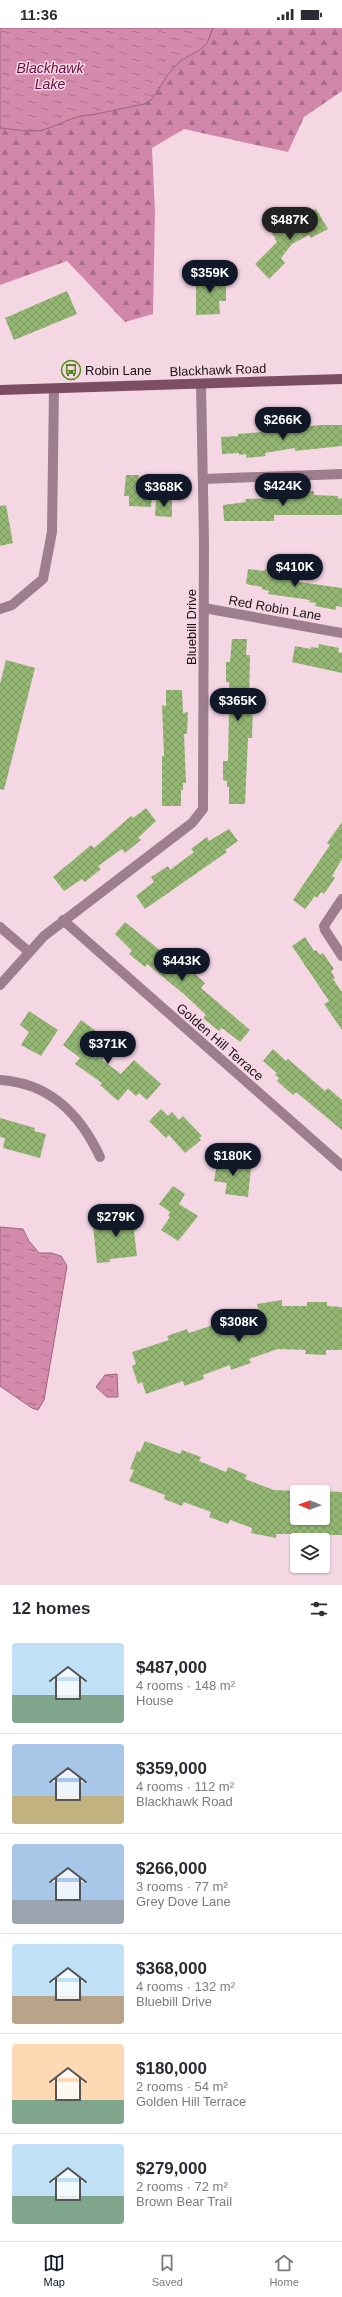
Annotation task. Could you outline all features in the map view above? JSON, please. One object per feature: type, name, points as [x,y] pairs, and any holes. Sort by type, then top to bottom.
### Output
[{"type":"street","name":"Blackhawk Road","points":[[0,390],[342,379]]},
{"type":"street","name":"Bluebill Drive","points":[[63,920],[192,823],[202,812],[204,608],[201,384]]},
{"type":"street","points":[[0,609],[12,604],[43,579],[52,532],[54,389]]},
{"type":"street","points":[[203,479],[342,474]]},
{"type":"street","name":"Red Robin Lane","points":[[204,608],[342,633]]},
{"type":"street","points":[[342,899],[324,926],[325,930],[342,956]]},
{"type":"street","points":[[0,985],[29,952],[63,920]]},
{"type":"street","name":"Golden Hill Terrace","points":[[63,920],[342,1166]]},
{"type":"street","points":[[0,927],[29,952]]},
{"type":"street","points":[[0,1080],[32,1087],[57,1099],[77,1117],[100,1157]]},
{"type":"green space","points":[[0,28],[342,28],[342,91],[304,117],[288,152],[184,129],[152,148],[155,212],[153,314],[125,322],[67,261],[0,285]]},
{"type":"water","name":"Blackhawk Lake","points":[[0,28],[213,28],[207,43],[201,49],[180,61],[169,73],[152,99],[144,104],[85,115],[73,118],[43,130],[33,131],[0,128]]},
{"type":"water","points":[[0,1227],[23,1229],[29,1241],[39,1253],[51,1253],[61,1256],[67,1266],[44,1400],[38,1410],[32,1408],[0,1386]]},
{"type":"water","points":[[117,1374],[118,1397],[107,1397],[96,1387],[105,1375]]},
{"type":"building","points":[[316,209],[328,229],[311,238],[309,235],[292,244],[281,258],[285,263],[269,279],[255,264],[277,242],[272,233]]},
{"type":"building","points":[[226,276],[226,301],[219,301],[220,314],[196,315],[196,277]]},
{"type":"building","points":[[67,291],[77,314],[14,340],[5,318]]},
{"type":"building","points":[[321,425],[342,425],[342,446],[295,451],[295,448],[265,453],[266,456],[246,458],[246,454],[222,454],[221,437]]},
{"type":"building","points":[[126,475],[139,475],[138,482],[153,485],[151,507],[129,506],[129,496],[124,496]]},
{"type":"building","points":[[314,491],[314,495],[338,496],[338,499],[342,498],[342,515],[274,515],[274,521],[224,521],[223,505],[246,502],[245,499],[289,498],[289,496],[296,496],[295,492]]},
{"type":"building","points":[[156,500],[172,500],[172,517],[155,516]]},
{"type":"building","points":[[6,505],[13,543],[0,546],[0,506]]},
{"type":"building","points":[[248,569],[265,571],[265,569],[300,575],[299,582],[342,588],[342,607],[336,606],[336,610],[315,606],[316,603],[309,602],[310,600],[268,594],[269,591],[262,589],[262,587],[246,584]]},
{"type":"building","points":[[232,639],[247,639],[246,655],[250,655],[249,705],[253,705],[252,738],[248,738],[245,804],[229,804],[229,787],[227,787],[227,781],[223,780],[223,761],[228,761],[229,711],[231,711],[229,682],[226,682],[226,662],[230,662]]},
{"type":"building","points":[[319,644],[339,648],[338,652],[342,653],[342,673],[292,662],[295,646],[311,649],[311,647],[318,648]]},
{"type":"building","points":[[6,660],[35,668],[4,790],[0,789],[0,684]]},
{"type":"building","points":[[166,690],[182,690],[183,713],[188,712],[187,734],[184,734],[186,783],[183,783],[183,790],[181,790],[181,806],[162,806],[162,756],[164,756],[162,705],[166,706]]},
{"type":"building","points":[[146,808],[156,821],[138,838],[141,840],[125,853],[122,849],[98,866],[101,869],[85,882],[82,879],[64,891],[53,877],[91,845],[94,848],[131,816],[133,818]]},
{"type":"building","points":[[342,822],[342,859],[332,876],[335,878],[324,894],[321,892],[317,898],[315,896],[305,909],[293,900],[330,845],[327,843]]},
{"type":"building","points":[[229,829],[238,841],[225,850],[227,852],[145,909],[136,896],[154,882],[151,877],[168,866],[170,870],[194,852],[191,849],[207,837],[209,841]]},
{"type":"building","points":[[125,922],[177,964],[178,962],[205,983],[201,988],[250,1030],[240,1042],[222,1028],[219,1031],[203,1018],[206,1015],[185,995],[147,964],[145,967],[129,954],[132,951],[115,934]]},
{"type":"building","points":[[305,937],[314,951],[316,950],[320,955],[323,953],[334,969],[331,971],[335,978],[333,979],[342,992],[342,1030],[324,1004],[329,1001],[292,946]]},
{"type":"building","points":[[29,1011],[58,1030],[41,1056],[21,1045],[29,1032],[20,1025]]},
{"type":"building","points":[[81,1020],[114,1044],[102,1060],[121,1074],[134,1060],[161,1084],[147,1100],[139,1093],[136,1096],[128,1089],[118,1101],[100,1085],[102,1083],[75,1064],[80,1058],[63,1045]]},
{"type":"building","points":[[273,1049],[286,1061],[288,1059],[325,1091],[328,1088],[342,1100],[342,1130],[296,1092],[293,1095],[277,1081],[279,1078],[275,1075],[277,1073],[263,1061]]},
{"type":"building","points":[[161,1109],[168,1116],[172,1112],[179,1120],[183,1116],[202,1136],[199,1138],[201,1140],[185,1153],[169,1135],[166,1138],[149,1121]]},
{"type":"building","points":[[0,1118],[35,1128],[34,1131],[46,1134],[40,1158],[3,1148],[5,1138],[0,1137]]},
{"type":"building","points":[[218,1158],[234,1159],[233,1166],[251,1168],[248,1197],[225,1194],[227,1183],[214,1181]]},
{"type":"building","points":[[173,1186],[185,1194],[179,1204],[198,1216],[178,1241],[161,1230],[170,1217],[168,1216],[170,1212],[159,1204]]},
{"type":"building","points":[[136,1213],[137,1230],[134,1231],[137,1256],[110,1259],[110,1262],[97,1263],[93,1227],[112,1227],[111,1214]]},
{"type":"building","points":[[282,1300],[282,1306],[307,1306],[307,1302],[327,1302],[327,1306],[342,1307],[342,1350],[326,1350],[326,1355],[305,1354],[306,1350],[278,1349],[249,1359],[251,1363],[231,1370],[230,1365],[203,1375],[204,1379],[184,1386],[183,1381],[146,1394],[142,1382],[138,1384],[132,1366],[136,1364],[132,1352],[169,1340],[167,1336],[187,1329],[189,1333],[216,1324],[214,1319],[234,1313],[235,1317],[258,1309],[257,1304]]},
{"type":"building","points":[[145,1441],[180,1454],[182,1450],[201,1457],[199,1461],[226,1472],[228,1467],[247,1475],[245,1479],[274,1490],[290,1491],[290,1525],[330,1525],[330,1491],[342,1492],[342,1535],[330,1535],[330,1533],[290,1533],[276,1534],[276,1538],[251,1533],[252,1528],[230,1520],[228,1524],[209,1517],[211,1512],[184,1502],[182,1506],[164,1499],[165,1495],[129,1481],[134,1470],[130,1469],[137,1451],[140,1452]]},
{"type":"place","name":"Robin Lane","points":[[71,370]]}]
